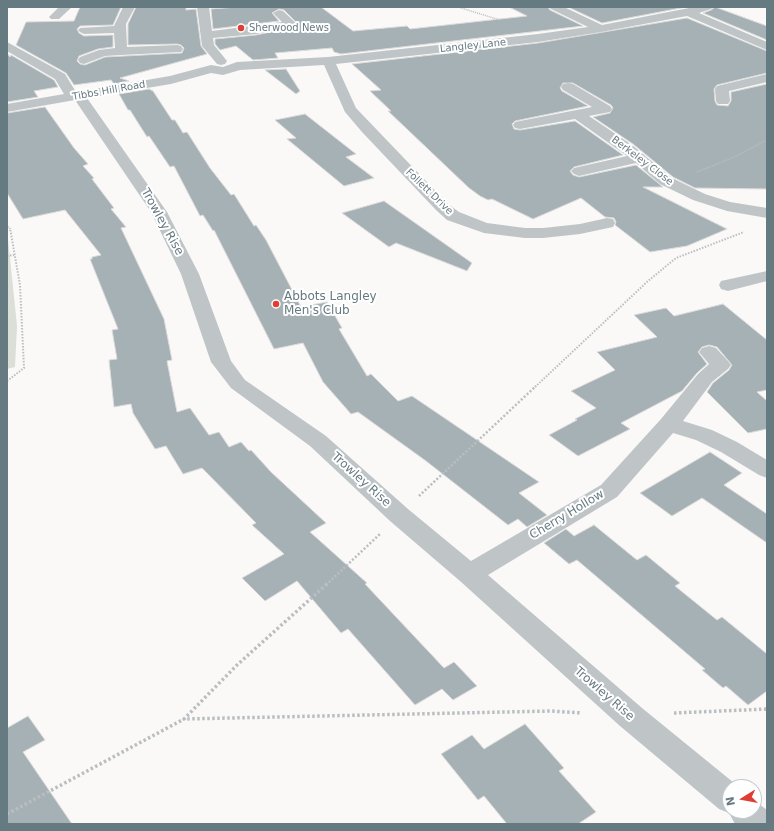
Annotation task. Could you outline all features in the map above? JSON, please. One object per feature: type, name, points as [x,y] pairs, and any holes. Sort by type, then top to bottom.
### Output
[{"type":"street","points":[[55,17],[66,7]]},
{"type":"street","points":[[121,51],[120,24],[129,7]]},
{"type":"street","points":[[203,7],[208,46],[221,61],[234,62],[237,66]]},
{"type":"street","points":[[555,7],[601,29]]},
{"type":"street","name":"Langley Lane","points":[[237,66],[328,61],[538,38],[601,29],[688,12],[706,7]]},
{"type":"street","points":[[688,12],[767,46]]},
{"type":"street","points":[[207,34],[256,30],[291,24],[280,13]]},
{"type":"street","points":[[84,30],[121,29]]},
{"type":"street","name":"Trowley Rise","points":[[7,46],[60,77],[88,111],[134,174],[159,212],[190,274],[221,362],[238,384],[318,441],[399,515],[469,574],[631,717],[722,792]]},
{"type":"street","points":[[84,60],[103,53],[177,49]]},
{"type":"street","points":[[7,57],[21,54]]},
{"type":"street","name":"Tibbs Hill Road","points":[[210,69],[208,66],[209,64],[221,61]]},
{"type":"street","name":"Follett Drive","points":[[328,61],[350,109],[358,119],[442,207],[453,216],[484,228],[504,232],[525,233],[543,233],[580,229],[607,223]]},
{"type":"street","name":"Tibbs Hill Road","points":[[7,108],[171,80],[210,69],[223,71],[237,66]]},
{"type":"street","points":[[709,86],[723,95],[767,78]]},
{"type":"street","points":[[520,125],[605,109],[568,87]]},
{"type":"street","name":"Berkeley Close","points":[[577,114],[627,148],[666,181],[700,197],[727,206],[767,213]]},
{"type":"street","points":[[579,171],[640,158]]},
{"type":"street","points":[[728,285],[767,276]]},
{"type":"street","name":"Cherry Hollow","points":[[469,574],[609,491],[670,424],[705,378],[721,365],[709,352]]},
{"type":"street","points":[[670,424],[704,435],[729,447],[767,470]]},
{"type":"path","points":[[666,181],[711,167],[767,140]]},
{"type":"path","points":[[7,225],[10,228],[20,285],[24,368],[7,381]]},
{"type":"path","points":[[7,256],[15,255]]},
{"type":"path","points":[[7,814],[184,719]]},
{"type":"shaded area","points":[[7,229],[17,326],[15,367],[7,369]]},
{"type":"building","points":[[80,7],[121,7],[113,25],[80,26],[77,29],[79,33],[84,36],[113,35],[113,47],[98,49],[79,56],[77,61],[80,64],[85,65],[105,57],[182,53],[184,48],[177,44],[128,45],[128,24],[136,7],[186,7],[186,10],[196,9],[201,46],[207,54],[120,78],[129,81],[114,84],[111,80],[74,85],[66,73],[16,45],[26,22],[74,21]]},
{"type":"building","points":[[238,7],[321,7],[353,31],[407,26],[410,29],[527,16],[509,7],[548,7],[550,10],[583,26],[341,54],[334,52],[332,48],[275,53],[278,58],[253,60],[236,46],[220,50],[215,44],[215,39],[256,35],[295,27],[298,24],[284,10],[279,9],[272,13],[279,21],[213,29],[211,9]]},
{"type":"building","points":[[568,7],[686,7],[602,23]]},
{"type":"building","points":[[715,7],[767,26],[767,40],[703,13]]},
{"type":"building","points":[[687,18],[767,51],[767,73],[717,85],[714,89],[715,101],[717,105],[728,106],[731,101],[731,92],[767,84],[767,189],[695,188],[673,177],[633,144],[593,117],[610,113],[613,108],[611,105],[573,83],[563,83],[560,88],[562,91],[588,106],[515,121],[512,124],[514,129],[520,130],[575,121],[623,155],[574,167],[570,171],[573,175],[579,177],[636,165],[663,187],[643,187],[727,229],[687,246],[650,252],[615,225],[616,222],[614,218],[605,217],[581,198],[533,219],[492,199],[488,200],[480,196],[469,188],[388,111],[391,111],[370,91],[381,90],[352,64],[538,43]]},
{"type":"building","points":[[7,53],[10,57],[11,55],[54,80],[58,87],[34,91],[38,97],[7,102]]},
{"type":"building","points":[[286,69],[300,91],[296,94],[265,70]]},
{"type":"building","points":[[149,89],[153,91],[172,120],[175,120],[183,133],[187,132],[210,168],[231,195],[234,194],[254,226],[256,225],[266,240],[301,307],[327,302],[342,328],[339,329],[367,376],[371,374],[398,401],[412,396],[539,482],[519,493],[547,515],[527,527],[518,519],[508,525],[426,461],[358,412],[351,414],[323,382],[303,343],[274,349],[214,230],[213,231],[203,215],[200,216],[174,166],[170,167],[149,136],[147,137],[119,94]]},
{"type":"building","points":[[45,107],[74,148],[88,164],[83,166],[94,178],[92,179],[114,208],[111,209],[126,227],[121,228],[164,319],[172,360],[167,361],[177,412],[190,408],[209,435],[219,432],[229,447],[241,442],[249,451],[251,450],[271,472],[326,523],[310,532],[367,583],[365,584],[444,668],[454,662],[477,686],[453,700],[442,689],[415,705],[348,629],[341,633],[297,581],[265,601],[242,578],[284,554],[252,525],[256,523],[202,468],[183,474],[166,446],[155,449],[133,413],[131,404],[114,407],[109,360],[117,359],[112,330],[118,329],[90,259],[101,255],[65,210],[23,219],[7,193],[7,113]]},
{"type":"building","points":[[305,114],[356,154],[346,157],[374,178],[344,186],[287,139],[296,138],[275,120]]},
{"type":"building","points":[[384,201],[472,263],[467,271],[396,243],[389,247],[342,213]]},
{"type":"building","points":[[723,304],[767,340],[767,390],[757,392],[767,401],[767,429],[748,433],[707,392],[713,383],[729,370],[732,365],[717,347],[709,345],[702,347],[698,352],[707,364],[697,373],[682,391],[621,423],[630,429],[578,456],[549,435],[596,408],[571,391],[615,370],[597,352],[657,337],[634,315],[666,308],[674,316]]},
{"type":"building","points":[[710,452],[742,473],[724,485],[767,514],[767,543],[702,498],[672,516],[640,493]]},
{"type":"building","points":[[594,525],[637,560],[646,555],[680,583],[675,586],[717,620],[722,617],[767,654],[767,691],[748,705],[726,686],[723,688],[702,670],[705,669],[577,560],[569,564],[544,543],[566,529],[574,536]]},
{"type":"building","points":[[28,716],[45,740],[23,752],[72,824],[7,824],[7,728]]},
{"type":"building","points":[[525,724],[564,768],[559,771],[596,812],[578,824],[507,824],[484,796],[478,800],[441,754],[472,735],[484,749]]},
{"type":"place","name":"Sherwood News","points":[[241,28]]},
{"type":"place","name":"Abbots Langley Men's Club","points":[[276,304]]}]
